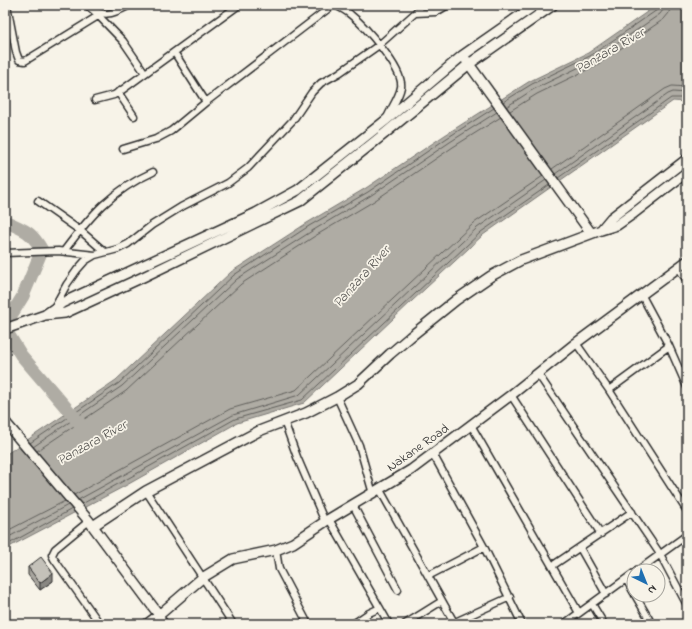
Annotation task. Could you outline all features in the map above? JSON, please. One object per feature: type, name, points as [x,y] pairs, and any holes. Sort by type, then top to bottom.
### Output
[{"type":"street","points":[[7,5],[16,52],[19,60],[22,61],[26,61],[98,16]]},
{"type":"street","points":[[86,5],[102,14],[110,14],[130,5]]},
{"type":"street","points":[[95,100],[114,95],[239,5]]},
{"type":"street","points":[[123,149],[156,139],[171,131],[206,102],[334,5],[351,14],[379,45],[397,69],[401,86],[385,121]]},
{"type":"street","points":[[54,308],[67,284],[85,261],[95,255],[118,249],[128,244],[152,225],[181,207],[228,182],[248,168],[293,120],[312,92],[321,83],[358,61],[379,45],[422,5]]},
{"type":"street","points":[[415,13],[436,12],[448,5]]},
{"type":"street","points":[[45,315],[54,308],[283,199],[310,181],[385,121],[462,56],[535,5]]},
{"type":"street","points":[[5,329],[45,315],[65,313],[300,202],[471,66],[553,5]]},
{"type":"street","points":[[93,10],[123,41],[145,73]]},
{"type":"street","points":[[174,52],[206,102]]},
{"type":"street","points":[[462,56],[471,66],[591,233]]},
{"type":"street","points":[[118,92],[134,116]]},
{"type":"street","points":[[385,121],[391,129]]},
{"type":"street","points":[[601,230],[611,218],[687,159]]},
{"type":"street","points":[[61,251],[113,195],[126,186],[153,172]]},
{"type":"street","points":[[100,624],[52,556],[55,549],[89,520],[259,431],[306,413],[336,397],[358,384],[390,354],[456,300],[491,276],[521,260],[591,233],[617,225],[687,172]]},
{"type":"street","points":[[38,202],[80,231],[105,252]]},
{"type":"street","points":[[5,253],[61,251],[95,255]]},
{"type":"street","name":"Nakane Road","points":[[147,624],[202,578],[233,559],[276,550],[293,543],[411,470],[511,395],[576,343],[687,261]]},
{"type":"street","points":[[678,267],[687,281]]},
{"type":"street","points":[[641,294],[669,346],[687,387]]},
{"type":"street","points":[[576,343],[609,390],[687,511]]},
{"type":"street","points":[[609,390],[669,346]]},
{"type":"street","points":[[538,374],[660,554],[687,605]]},
{"type":"street","points":[[511,395],[601,534]]},
{"type":"street","points":[[336,397],[359,445],[376,492],[455,623],[510,597]]},
{"type":"street","points":[[284,421],[297,457],[327,521],[389,624]]},
{"type":"street","points":[[5,422],[89,520],[165,624]]},
{"type":"street","points":[[471,425],[579,613]]},
{"type":"street","points":[[433,454],[484,547],[522,624]]},
{"type":"street","points":[[146,491],[233,624]]},
{"type":"street","points":[[353,505],[398,590]]},
{"type":"street","points":[[552,566],[632,512]]},
{"type":"street","points":[[648,563],[687,535]]},
{"type":"street","points":[[428,576],[484,547]]},
{"type":"street","points":[[580,548],[606,594]]},
{"type":"street","points":[[276,550],[279,569],[308,624]]},
{"type":"street","points":[[564,624],[626,579]]},
{"type":"street","points":[[405,624],[442,600]]},
{"type":"street","points":[[640,603],[652,624]]},
{"type":"street","points":[[592,604],[604,624]]},
{"type":"street","points":[[352,624],[380,608]]},
{"type":"water","name":"Panzara River","points":[[657,5],[687,5],[687,102],[673,101],[483,235],[304,403],[237,423],[125,486],[11,546],[5,551],[5,455],[116,380],[231,272],[307,223],[366,188],[445,135],[530,81],[588,53]]},
{"type":"building","points":[[41,557],[53,573],[40,583],[28,567]]},
{"type":"waterway","points":[[5,221],[22,229],[34,238],[42,250],[23,296],[5,325]]},
{"type":"waterway","points":[[5,329],[21,355],[81,425]]}]
